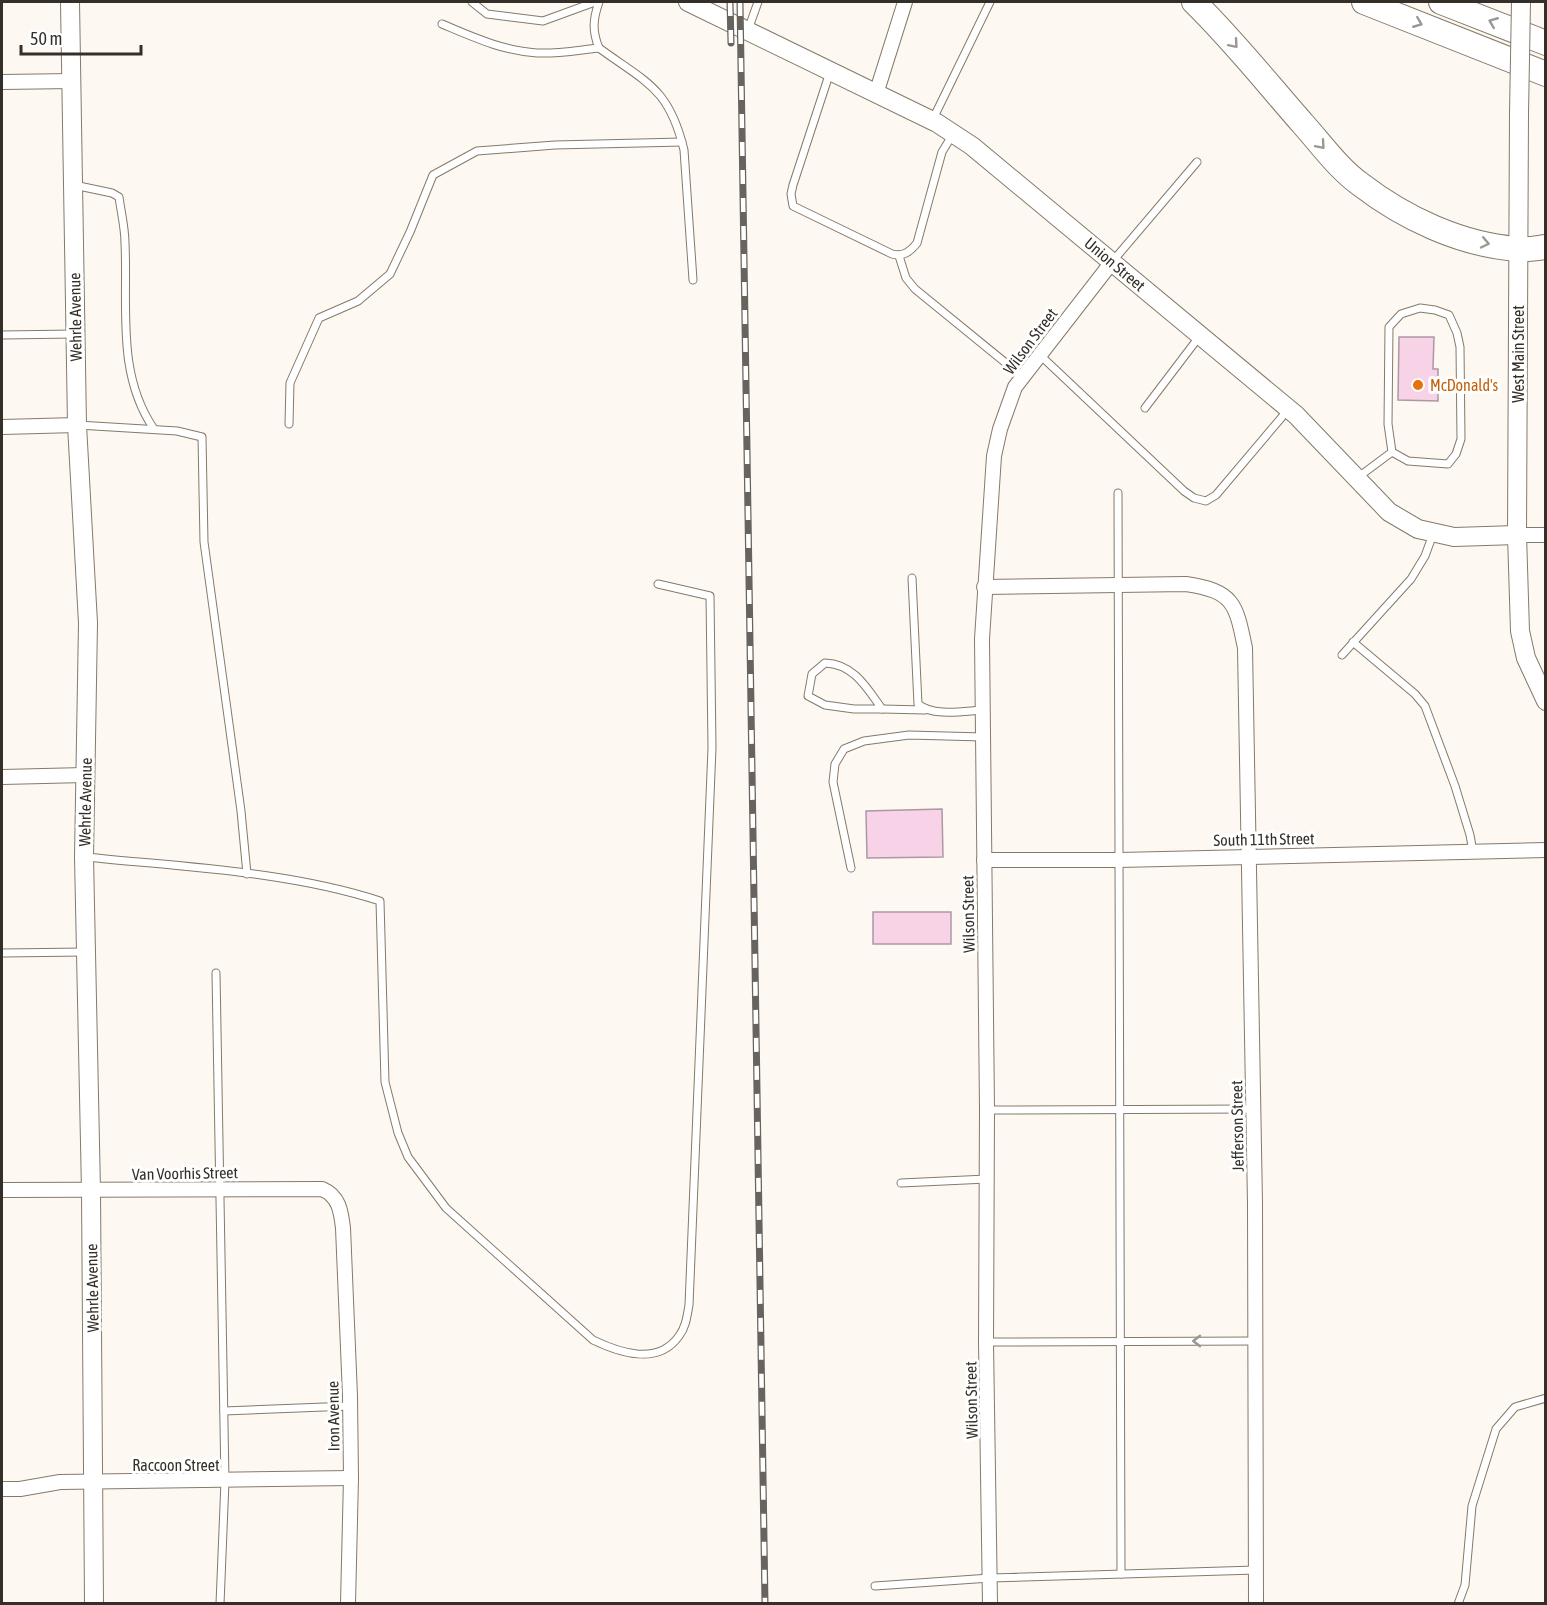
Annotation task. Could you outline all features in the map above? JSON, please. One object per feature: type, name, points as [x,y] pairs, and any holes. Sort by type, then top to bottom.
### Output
[{"type":"highway","points":[[1194,2],[1217,24],[1328,152],[1358,183],[1404,214],[1442,231],[1480,242],[1519,249],[1545,247]]},
{"type":"highway","points":[[1364,2],[1545,74]]},
{"type":"highway","points":[[1442,2],[1545,43]]},
{"type":"street","name":"Wehrle Avenue","points":[[70,2],[77,425],[88,623],[84,857],[91,1191],[94,1604]]},
{"type":"street","points":[[876,94],[905,2]]},
{"type":"street","name":"West Main Street","points":[[1521,2],[1517,535],[1520,631],[1526,658],[1545,701]]},
{"type":"street","name":"Union Street","points":[[697,4],[932,121],[972,146],[1289,409],[1389,512],[1433,534],[1473,538],[1517,535]]},
{"type":"street","points":[[2,82],[72,81]]},
{"type":"street","name":"Wilson Street","points":[[990,1604],[986,1342],[987,1110],[982,639],[994,456],[1000,429],[1016,387],[1112,262]]},
{"type":"street","points":[[2,427],[77,425]]},
{"type":"street","points":[[1517,535],[1545,535]]},
{"type":"street","name":"Jefferson Street","points":[[984,587],[1186,584],[1203,587],[1226,596],[1234,606],[1239,618],[1245,648],[1253,1110],[1256,1604]]},
{"type":"street","points":[[2,777],[85,775]]},
{"type":"street","name":"South 11th Street","points":[[984,860],[1119,860],[1247,855],[1545,850]]},
{"type":"street","name":"Van Voorhis Street","points":[[2,1190],[322,1189],[336,1199],[343,1228]]},
{"type":"street","name":"Iron Avenue","points":[[343,1228],[351,1478],[348,1604]]},
{"type":"street","name":"Raccoon Street","points":[[2,1489],[20,1489],[60,1482],[351,1478]]},
{"type":"lane","points":[[472,2],[487,14],[543,21],[597,2],[594,34],[599,48],[648,82],[660,94],[671,111],[682,142],[693,280]]},
{"type":"lane","points":[[748,30],[758,2]]},
{"type":"lane","points":[[932,121],[990,2]]},
{"type":"lane","points":[[442,24],[480,40],[524,52],[549,53],[599,48]]},
{"type":"lane","points":[[830,72],[793,185],[791,194],[793,206],[891,254],[899,256],[910,252],[917,243],[942,152],[954,134]]},
{"type":"lane","points":[[289,424],[290,383],[319,318],[358,301],[390,274],[433,175],[477,151],[555,145],[682,142]]},
{"type":"lane","points":[[1112,262],[1197,162]]},
{"type":"lane","points":[[73,185],[112,193],[119,197],[125,241],[128,365],[138,400],[154,429]]},
{"type":"lane","points":[[899,256],[906,278],[915,289],[1023,377]]},
{"type":"lane","points":[[1420,308],[1449,315],[1460,347],[1461,439],[1456,454],[1448,464],[1408,460],[1392,452],[1389,424],[1389,327],[1401,314],[1420,308]]},
{"type":"lane","points":[[2,335],[76,334]]},
{"type":"lane","points":[[1145,408],[1201,335]]},
{"type":"lane","points":[[1040,355],[1194,498],[1206,501],[1216,495],[1289,409]]},
{"type":"lane","points":[[77,425],[177,431],[202,437],[204,542],[240,800],[247,874]]},
{"type":"lane","points":[[1357,478],[1392,452]]},
{"type":"lane","points":[[1118,493],[1121,1574]]},
{"type":"lane","points":[[1342,655],[1411,579],[1425,556],[1433,534]]},
{"type":"lane","points":[[912,578],[918,704],[925,710]]},
{"type":"lane","points":[[84,857],[302,882],[380,901],[385,1082],[394,1122],[408,1157],[446,1208],[593,1340],[616,1352],[639,1355],[662,1349],[678,1338],[685,1325],[689,1305],[712,736],[710,596],[701,592],[679,590],[658,584]]},
{"type":"lane","points":[[1353,642],[1415,694],[1425,706],[1455,786],[1473,852]]},
{"type":"lane","points":[[882,710],[865,684],[843,666],[825,663],[812,674],[808,696],[825,705],[882,710],[982,710]]},
{"type":"lane","points":[[851,868],[833,782],[835,764],[844,749],[864,741],[909,735],[983,737]]},
{"type":"lane","points":[[2,953],[87,952]]},
{"type":"lane","points":[[216,973],[225,1481],[220,1604]]},
{"type":"lane","points":[[987,1110],[1253,1110]]},
{"type":"lane","points":[[901,1183],[987,1179]]},
{"type":"lane","points":[[986,1342],[1255,1341]]},
{"type":"lane","points":[[1458,1604],[1465,1585],[1472,1506],[1496,1429],[1515,1407],[1545,1398]]},
{"type":"lane","points":[[224,1411],[350,1406]]},
{"type":"lane","points":[[875,1586],[990,1578],[1256,1570]]},
{"type":"building","name":"McDonald's","points":[[1399,337],[1434,337],[1433,369],[1438,369],[1438,401],[1398,400]]},
{"type":"building","points":[[942,809],[943,857],[867,858],[866,811]]},
{"type":"building","points":[[873,912],[951,912],[951,944],[873,944]]},
{"type":"railway","points":[[730,2],[731,43]]},
{"type":"railway","points":[[740,2],[765,1604]]},
{"type":"place","name":"McDonald's","points":[[1418,385]]}]
